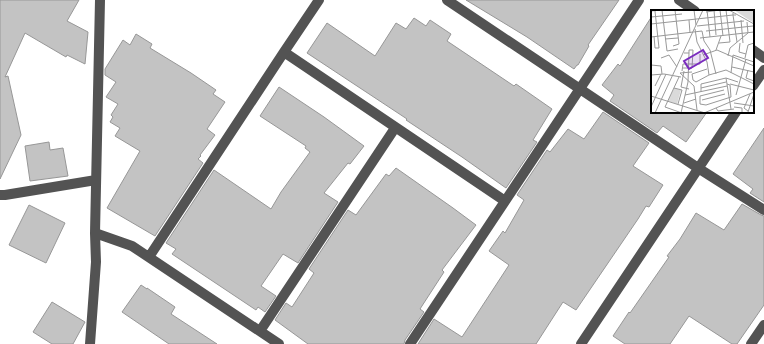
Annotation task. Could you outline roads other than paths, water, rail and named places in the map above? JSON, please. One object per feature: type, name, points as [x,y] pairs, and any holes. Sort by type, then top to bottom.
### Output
[{"type":"street","points":[[90,344],[96,262],[95,233],[100,0]]},
{"type":"street","points":[[149,257],[319,0]]},
{"type":"street","points":[[447,0],[698,168],[764,210]]},
{"type":"street","points":[[410,344],[639,0]]},
{"type":"street","points":[[679,0],[694,10]]},
{"type":"street","points":[[754,51],[764,58]]},
{"type":"street","points":[[284,52],[505,201]]},
{"type":"street","points":[[754,85],[764,70]]},
{"type":"street","points":[[581,344],[735,113]]},
{"type":"street","points":[[260,331],[395,128]]},
{"type":"street","points":[[0,195],[96,180]]},
{"type":"street","points":[[95,233],[132,246],[279,344]]},
{"type":"street","points":[[751,344],[764,325]]}]
